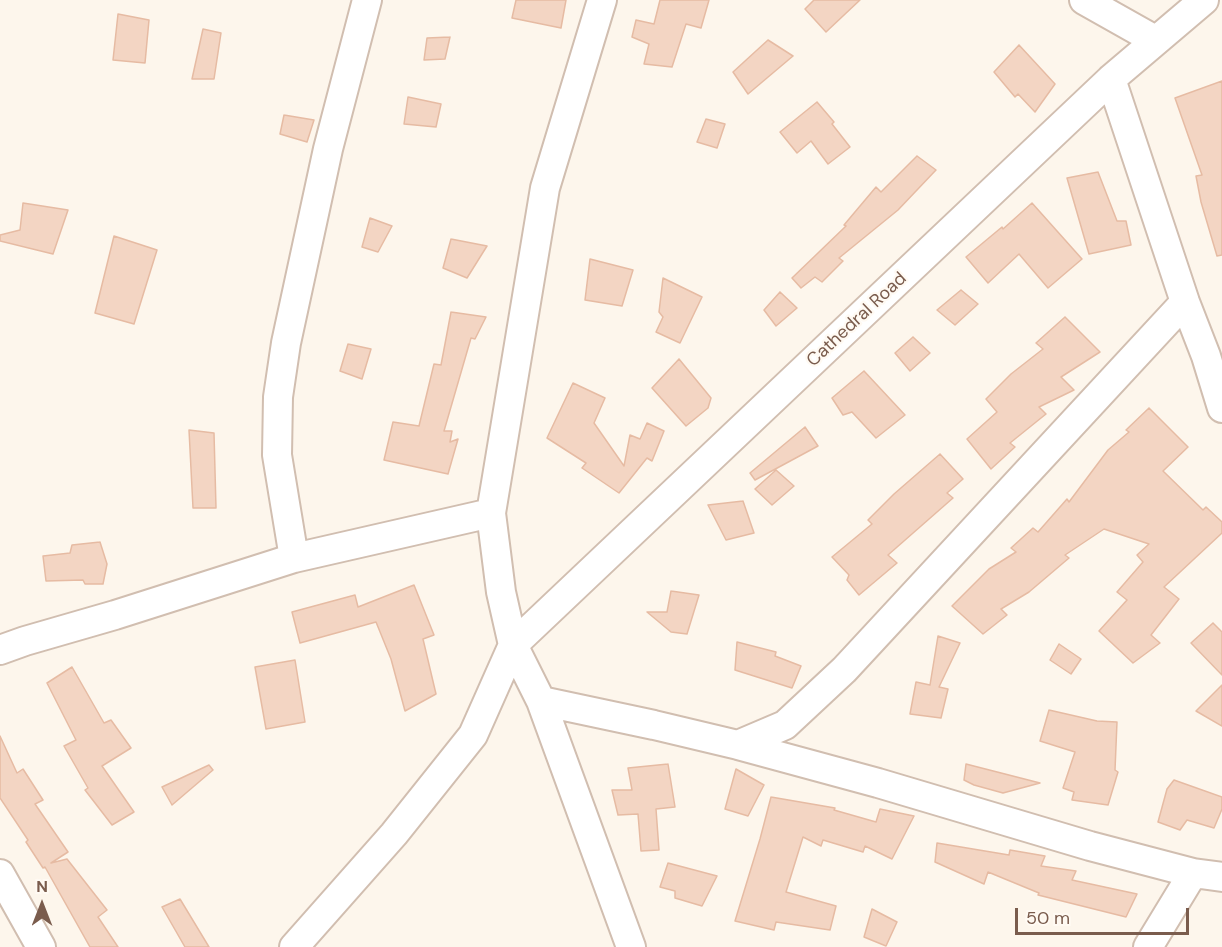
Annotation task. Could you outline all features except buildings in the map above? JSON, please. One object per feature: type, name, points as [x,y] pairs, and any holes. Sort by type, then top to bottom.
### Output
[{"type":"street","points":[[294,558],[277,454],[278,397],[286,343],[328,149],[367,0]]},
{"type":"street","points":[[602,0],[545,188],[491,513],[501,592],[513,645],[542,701],[631,947]]},
{"type":"street","points":[[1084,0],[1155,40]]},
{"type":"street","name":"Cathedral Road","points":[[513,645],[1111,79],[1204,0]]},
{"type":"street","points":[[1111,79],[1222,408]]},
{"type":"street","points":[[738,745],[784,725],[844,670],[1086,412],[1185,302]]},
{"type":"street","points":[[0,650],[25,640],[116,615],[294,558],[491,513]]},
{"type":"street","points":[[299,945],[357,873],[394,834],[473,735],[513,645]]},
{"type":"street","points":[[542,701],[654,724],[738,745],[879,783],[1090,846],[1193,873],[1222,876]]},
{"type":"street","points":[[1148,947],[1193,873]]},
{"type":"street","points":[[0,874],[41,947]]}]
